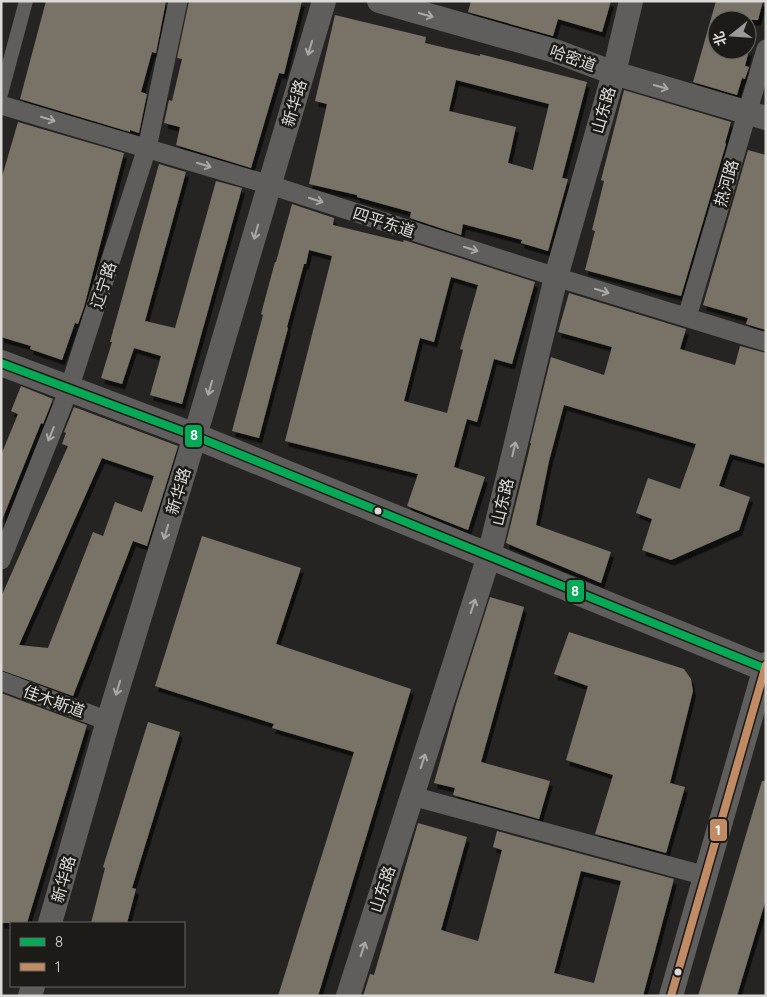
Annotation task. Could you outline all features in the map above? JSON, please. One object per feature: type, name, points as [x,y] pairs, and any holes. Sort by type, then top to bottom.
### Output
[{"type":"main road","points":[[1,364],[195,436],[765,667]]},
{"type":"street","points":[[1,94],[26,1]]},
{"type":"street","name":"辽宁路","points":[[1,560],[69,389],[147,148],[178,1]]},
{"type":"street","name":"新华路","points":[[50,922],[108,721],[324,1]]},
{"type":"street","name":"哈密道","points":[[379,1],[555,51],[614,73],[756,115]]},
{"type":"street","name":"山东路","points":[[348,996],[489,556],[556,277],[614,73],[632,1]]},
{"type":"street","name":"热河路","points":[[687,317],[756,115],[766,49]]},
{"type":"street","name":"四平东道","points":[[1,105],[270,185],[766,342]]},
{"type":"street","points":[[671,996],[765,667]]},
{"type":"street","name":"佳木斯道","points":[[1,681],[108,721]]},
{"type":"street","points":[[412,796],[706,876]]},
{"type":"building","points":[[46,1],[166,1],[156,53],[152,52],[141,92],[147,94],[139,133],[130,130],[130,132],[20,99]]},
{"type":"building","points":[[189,1],[302,1],[284,74],[279,73],[251,168],[176,145],[180,127],[164,123],[169,100],[172,101],[182,59],[177,58]]},
{"type":"building","points":[[471,1],[611,1],[602,32],[558,19],[553,36],[468,12]]},
{"type":"building","points":[[716,1],[763,1],[758,20],[757,10],[713,10]]},
{"type":"building","points":[[335,15],[426,37],[425,43],[480,56],[480,54],[587,82],[562,178],[568,179],[548,251],[521,243],[522,240],[463,224],[461,235],[410,218],[411,212],[357,197],[357,195],[309,184],[327,104],[315,101]],"holes":[[[456,80],[549,104],[533,170],[508,163],[516,127],[449,111]]]},
{"type":"building","points":[[707,33],[707,60],[746,60],[745,66],[749,67],[745,79],[742,78],[737,95],[693,82]]},
{"type":"building","points":[[624,90],[731,122],[681,296],[585,270],[595,231],[592,230],[604,181],[601,180]]},
{"type":"building","points":[[18,122],[124,153],[84,307],[78,324],[75,323],[62,360],[30,349],[31,346],[1,337],[1,180]]},
{"type":"building","points":[[748,150],[766,155],[766,330],[746,324],[748,318],[703,305]]},
{"type":"building","points":[[159,164],[186,172],[145,321],[175,328],[216,181],[242,188],[182,404],[150,395],[161,356],[134,348],[122,384],[101,378]]},
{"type":"building","points":[[292,204],[334,218],[333,225],[403,242],[404,240],[535,282],[512,364],[494,359],[477,422],[467,419],[454,467],[485,477],[468,530],[407,506],[418,474],[285,441],[332,256],[309,250],[259,438],[232,431]],"holes":[[[451,277],[478,285],[460,349],[463,350],[447,413],[404,401],[420,338],[434,342]]]},
{"type":"building","points":[[569,293],[686,329],[680,349],[735,365],[740,346],[766,353],[766,464],[730,454],[719,486],[750,497],[739,530],[671,560],[642,550],[652,519],[636,513],[648,478],[680,489],[696,444],[564,405],[549,461],[536,525],[611,552],[601,583],[506,543],[551,357],[604,375],[612,347],[558,332]]},
{"type":"building","points":[[21,386],[53,399],[43,424],[41,423],[2,520],[1,455],[18,414],[11,411]]},
{"type":"building","points":[[74,407],[178,446],[147,546],[133,541],[73,696],[1,670],[1,597],[68,446],[62,444],[66,433],[64,432]],"holes":[[[102,458],[154,476],[142,512],[115,502],[103,536],[93,532],[48,648],[19,645]]]},
{"type":"building","points":[[202,536],[301,568],[276,644],[411,689],[318,996],[278,996],[354,752],[272,728],[274,724],[155,686]]},
{"type":"building","points":[[490,597],[524,607],[481,762],[550,781],[539,819],[453,795],[455,788],[434,783],[456,704]]},
{"type":"building","points":[[569,632],[684,669],[691,679],[693,691],[670,783],[685,787],[666,853],[595,834],[613,775],[566,760],[588,686],[554,674]]},
{"type":"building","points":[[1,693],[87,725],[27,922],[1,923]]},
{"type":"building","points":[[148,722],[180,732],[132,888],[136,889],[127,922],[91,922],[105,868],[103,867]]},
{"type":"building","points":[[762,781],[766,781],[766,899],[737,996],[698,996]]},
{"type":"building","points":[[418,823],[467,837],[441,930],[478,941],[502,850],[493,847],[497,831],[674,879],[643,996],[363,996],[370,974],[374,975]],"holes":[[[581,871],[621,881],[594,983],[554,973]]]},
{"type":"transit line","name":"8","points":[[1,363],[195,436],[766,669]]},
{"type":"transit line","name":"1","points":[[671,996],[766,665]]}]
